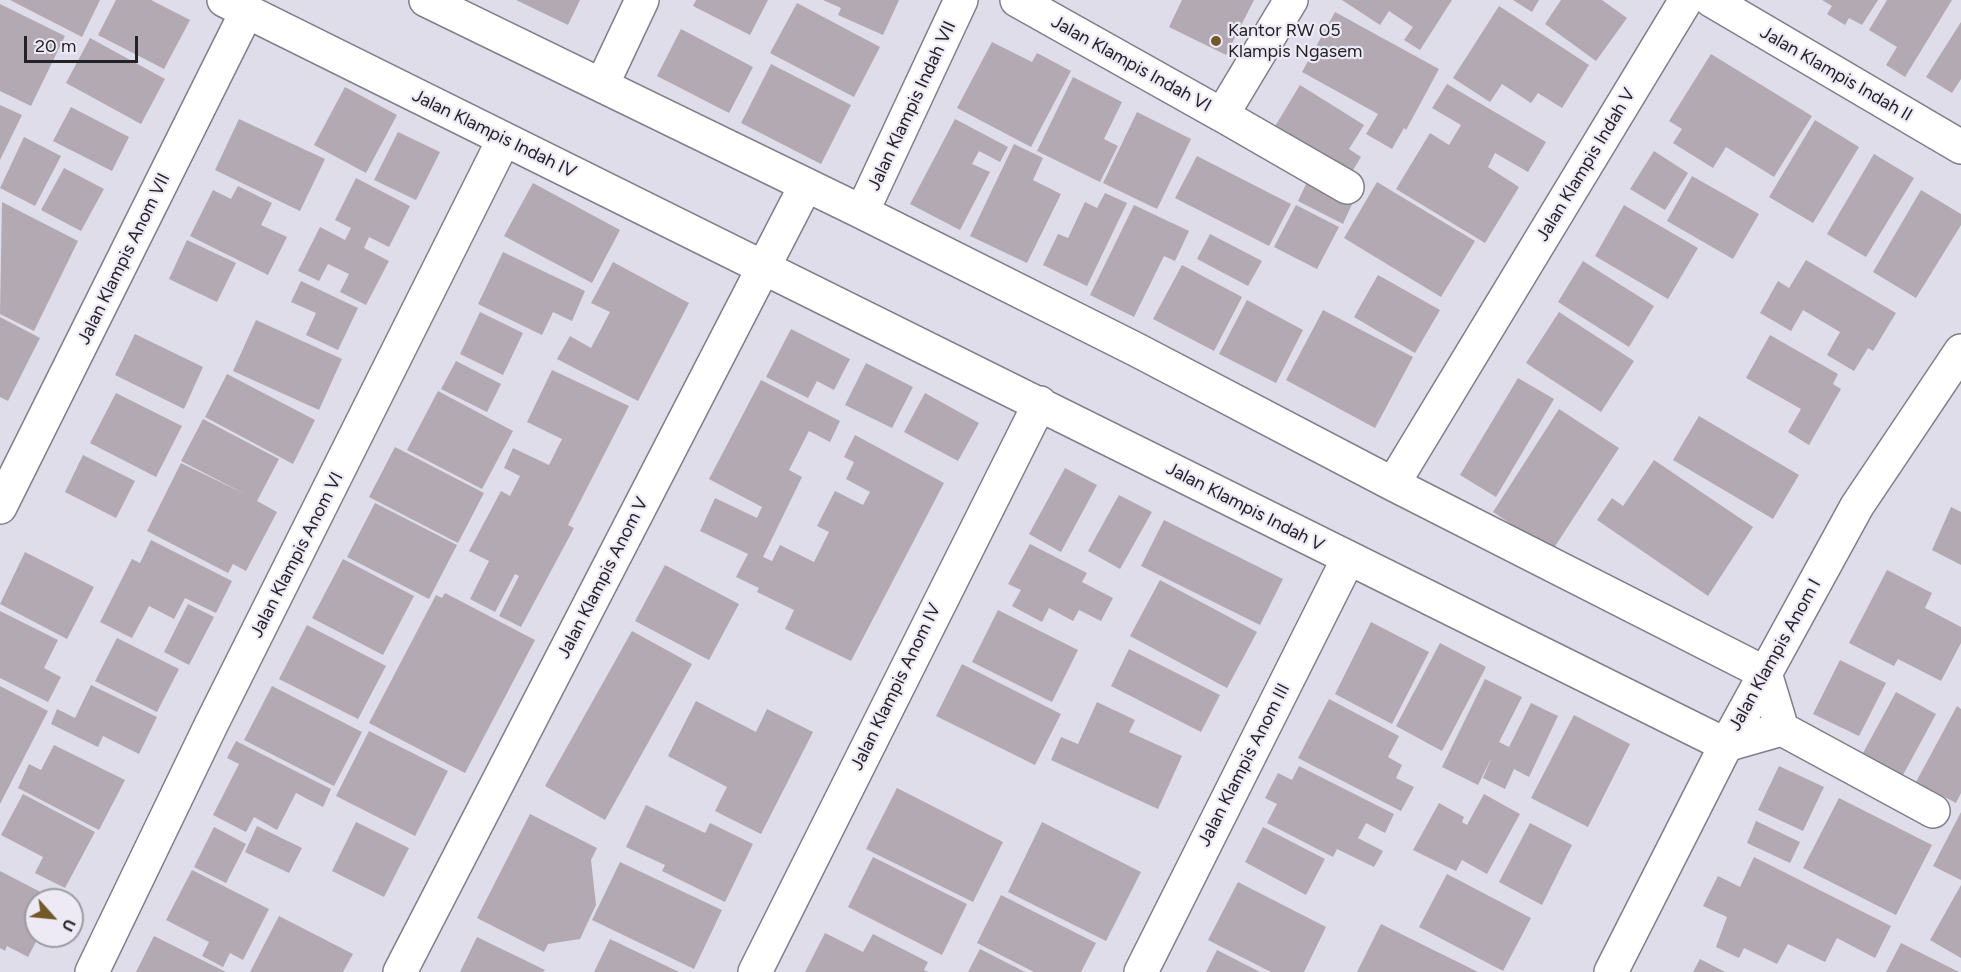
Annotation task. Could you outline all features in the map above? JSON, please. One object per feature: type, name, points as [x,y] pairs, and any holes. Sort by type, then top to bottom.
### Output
[{"type":"street","points":[[426,0],[602,85],[802,193],[862,212],[1147,355],[1393,484],[1765,673],[1782,729]]},
{"type":"street","points":[[602,85],[642,0]]},
{"type":"street","name":"Jalan Klampis Indah VII","points":[[862,212],[961,0]]},
{"type":"street","name":"Jalan Klampis Indah VI","points":[[1017,0],[1222,115],[1291,0]]},
{"type":"street","name":"Jalan Klampis Indah V","points":[[1393,484],[1686,0]]},
{"type":"street","name":"Jalan Klampis Indah II","points":[[1711,0],[1961,147]]},
{"type":"street","name":"Jalan Klampis Indah IV","points":[[236,6],[504,139],[767,262]]},
{"type":"street","name":"Jalan Klampis Anom VII","points":[[0,507],[236,6]]},
{"type":"street","points":[[1222,115],[1347,187]]},
{"type":"street","name":"Jalan Klampis Anom VI","points":[[92,972],[211,725],[504,139]]},
{"type":"street","name":"Jalan Klampis Anom V","points":[[400,972],[802,193]]},
{"type":"street","name":"Jalan Klampis Indah V","points":[[767,262],[1348,559],[1726,745]]},
{"type":"street","name":"Jalan Klampis Anom I","points":[[1611,972],[1726,745],[1857,506],[1961,351]]},
{"type":"street","name":"Jalan Klampis Anom IV","points":[[755,972],[955,568],[1040,403]]},
{"type":"street","name":"Jalan Klampis Anom III","points":[[1141,972],[1348,559]]},
{"type":"street","points":[[1726,745],[1782,729],[1933,811]]},
{"type":"building","points":[[10,0],[100,0],[82,37]]},
{"type":"building","points":[[116,0],[151,0],[190,20],[164,69],[98,35]]},
{"type":"building","points":[[516,0],[580,0],[568,25]]},
{"type":"building","points":[[696,0],[768,0],[750,35],[693,6]]},
{"type":"building","points":[[823,0],[899,0],[883,35],[838,15],[841,8]]},
{"type":"building","name":"Kantor RW 05 Klampis Ngasem","points":[[1182,0],[1254,0],[1226,55],[1169,27]]},
{"type":"building","points":[[1342,0],[1452,0],[1420,50],[1404,40],[1413,27],[1389,11],[1380,25]]},
{"type":"building","points":[[1513,0],[1539,0],[1532,12]]},
{"type":"building","points":[[1561,0],[1602,0],[1627,18],[1596,61],[1545,24]]},
{"type":"building","points":[[1822,0],[1878,0],[1862,25],[1849,18],[1845,25],[1827,14],[1832,6]]},
{"type":"building","points":[[1887,0],[1952,0],[1905,77],[1886,65],[1897,47],[1869,30]]},
{"type":"building","points":[[797,3],[880,47],[854,97],[770,53]]},
{"type":"building","points":[[0,4],[65,36],[31,106],[0,91]]},
{"type":"building","points":[[1499,6],[1589,65],[1562,108],[1538,93],[1531,103],[1502,84],[1490,102],[1453,78]]},
{"type":"building","points":[[1335,12],[1439,69],[1406,130],[1404,128],[1392,149],[1366,134],[1378,114],[1302,72]]},
{"type":"building","points":[[1961,22],[1961,79],[1952,93],[1926,77]]},
{"type":"building","points":[[681,29],[753,67],[729,113],[657,76]]},
{"type":"building","points":[[90,38],[165,79],[141,124],[66,83]]},
{"type":"building","points":[[992,42],[1032,62],[1037,53],[1071,71],[1031,147],[957,108]]},
{"type":"building","points":[[1711,54],[1812,116],[1774,177],[1726,147],[1713,168],[1673,143],[1682,129],[1669,121]]},
{"type":"building","points":[[771,64],[851,105],[821,164],[741,123]]},
{"type":"building","points":[[1073,77],[1122,102],[1104,139],[1118,146],[1100,182],[1037,151]]},
{"type":"building","points":[[1447,84],[1546,142],[1528,172],[1495,153],[1488,167],[1519,187],[1485,243],[1396,189],[1430,133],[1449,145],[1461,125],[1432,108]]},
{"type":"building","points":[[1300,85],[1364,125],[1349,149],[1361,157],[1347,180],[1271,133]]},
{"type":"building","points":[[345,87],[397,115],[366,173],[314,145]]},
{"type":"building","points":[[0,105],[22,115],[0,160]]},
{"type":"building","points":[[71,107],[129,137],[112,171],[53,141]]},
{"type":"building","points":[[1137,112],[1191,139],[1157,209],[1103,183]]},
{"type":"building","points":[[239,119],[325,159],[300,211],[215,170]]},
{"type":"building","points":[[955,119],[1008,147],[1000,162],[979,151],[972,164],[990,172],[960,230],[910,204]]},
{"type":"building","points":[[1815,120],[1859,147],[1813,223],[1769,197]]},
{"type":"building","points":[[398,132],[440,152],[416,200],[374,180]]},
{"type":"building","points":[[24,137],[61,156],[35,206],[0,188]]},
{"type":"building","points":[[1014,144],[1043,158],[1033,180],[1061,194],[1027,263],[970,236]]},
{"type":"building","points":[[1654,151],[1688,173],[1665,210],[1630,189]]},
{"type":"building","points":[[1874,154],[1914,178],[1866,257],[1827,234]]},
{"type":"building","points":[[1197,156],[1291,204],[1269,246],[1175,198]]},
{"type":"building","points":[[64,168],[104,189],[81,231],[41,210]]},
{"type":"building","points":[[1692,176],[1759,214],[1733,259],[1667,221]]},
{"type":"building","points":[[356,178],[410,206],[389,247],[369,237],[364,248],[389,261],[366,305],[340,292],[349,274],[328,264],[319,281],[298,271],[320,227],[345,240],[351,228],[335,220]]},
{"type":"building","points":[[1308,180],[1353,202],[1343,224],[1298,201]]},
{"type":"building","points":[[1377,182],[1475,241],[1441,297],[1344,238]]},
{"type":"building","points":[[533,183],[620,230],[592,283],[504,236]]},
{"type":"building","points":[[238,186],[272,203],[261,225],[287,237],[268,275],[190,236],[213,190],[231,199]]},
{"type":"building","points":[[1921,190],[1961,214],[1961,225],[1916,298],[1873,272]]},
{"type":"building","points":[[1105,193],[1127,203],[1087,286],[1043,265],[1058,234],[1068,238],[1085,202],[1097,208]]},
{"type":"building","points":[[2,202],[78,241],[34,331],[0,314]]},
{"type":"building","points":[[1134,205],[1189,231],[1175,261],[1164,256],[1134,317],[1090,295]]},
{"type":"building","points":[[1296,205],[1339,227],[1317,269],[1274,247]]},
{"type":"building","points":[[1624,205],[1698,248],[1668,299],[1595,256]]},
{"type":"building","points":[[1210,234],[1262,261],[1248,286],[1197,259]]},
{"type":"building","points":[[187,240],[236,263],[217,302],[169,279]]},
{"type":"building","points":[[503,252],[585,291],[572,321],[553,312],[542,335],[478,304]]},
{"type":"building","points":[[1806,260],[1896,313],[1873,351],[1868,348],[1854,371],[1827,355],[1840,332],[1803,310],[1791,331],[1760,313],[1778,281],[1789,288]]},
{"type":"building","points":[[1583,261],[1654,306],[1629,347],[1558,302]]},
{"type":"building","points":[[613,262],[689,303],[638,401],[557,359],[570,336],[591,348],[610,312],[591,303]]},
{"type":"building","points":[[1182,265],[1242,297],[1214,351],[1153,319]]},
{"type":"building","points":[[1378,275],[1440,310],[1415,353],[1354,317]]},
{"type":"building","points":[[301,281],[358,308],[338,350],[306,335],[316,313],[291,302]]},
{"type":"building","points":[[1247,300],[1303,330],[1276,383],[1219,354]]},
{"type":"building","points":[[1323,310],[1413,357],[1375,428],[1286,380]]},
{"type":"building","points":[[480,312],[523,333],[503,375],[460,354]]},
{"type":"building","points":[[1559,312],[1634,361],[1601,412],[1526,363]]},
{"type":"building","points":[[0,317],[40,338],[8,401],[0,397]]},
{"type":"building","points":[[256,320],[342,359],[319,410],[233,371]]},
{"type":"building","points":[[791,329],[850,359],[834,390],[817,381],[808,398],[766,377]]},
{"type":"building","points":[[135,334],[203,367],[184,409],[115,375]]},
{"type":"building","points":[[1770,335],[1838,374],[1833,384],[1841,389],[1809,445],[1788,432],[1801,409],[1746,378]]},
{"type":"building","points":[[456,361],[501,384],[487,412],[441,389]]},
{"type":"building","points":[[866,363],[913,387],[892,428],[845,405]]},
{"type":"building","points":[[552,370],[629,406],[568,525],[574,528],[521,627],[499,616],[519,576],[515,574],[495,612],[470,599],[489,561],[469,551],[501,491],[510,496],[520,476],[504,468],[513,448],[549,465],[562,439],[527,422]]},
{"type":"building","points":[[227,374],[315,420],[293,464],[205,417]]},
{"type":"building","points":[[1518,378],[1554,399],[1496,497],[1460,475]]},
{"type":"building","points":[[761,380],[840,421],[830,442],[809,431],[789,470],[802,477],[763,557],[772,561],[780,545],[814,562],[829,532],[817,526],[835,491],[863,505],[870,492],[846,479],[854,462],[844,457],[855,435],[944,483],[851,661],[785,629],[794,610],[757,592],[759,588],[736,577],[748,554],[700,531],[715,498],[757,518],[762,507],[709,479]]},
{"type":"building","points":[[438,391],[513,431],[482,489],[407,450]]},
{"type":"building","points":[[116,393],[182,426],[156,477],[90,443]]},
{"type":"building","points":[[925,393],[979,423],[958,461],[904,432]]},
{"type":"building","points":[[1559,409],[1619,448],[1552,551],[1493,512]]},
{"type":"building","points":[[1699,416],[1799,475],[1773,519],[1673,460]]},
{"type":"building","points":[[203,419],[279,459],[257,501],[277,512],[246,571],[233,564],[228,573],[147,531],[181,463],[247,495],[181,461]]},
{"type":"building","points":[[395,447],[484,493],[458,543],[369,497]]},
{"type":"building","points":[[83,455],[135,481],[116,518],[65,492]]},
{"type":"building","points":[[1654,460],[1753,527],[1708,596],[1597,520],[1612,498],[1623,506]]},
{"type":"building","points":[[1065,468],[1097,485],[1061,552],[1029,534]]},
{"type":"building","points":[[1119,495],[1152,512],[1120,569],[1088,551]]},
{"type":"building","points":[[375,503],[457,545],[429,599],[347,557]]},
{"type":"building","points":[[1951,507],[1961,512],[1961,565],[1932,550]]},
{"type":"building","points":[[1164,520],[1283,579],[1260,625],[1141,566]]},
{"type":"building","points":[[151,540],[232,581],[216,613],[185,598],[174,619],[149,606],[132,638],[100,622],[132,559],[140,563]]},
{"type":"building","points":[[1030,544],[1087,573],[1082,582],[1113,598],[1101,621],[1079,610],[1073,621],[1049,608],[1042,622],[1012,606],[1021,590],[1008,584]]},
{"type":"building","points":[[25,552],[94,587],[67,639],[0,604]]},
{"type":"building","points":[[343,559],[414,596],[383,655],[312,618]]},
{"type":"building","points":[[665,565],[739,604],[709,660],[635,621]]},
{"type":"building","points":[[1887,570],[1932,593],[1925,608],[1961,627],[1961,643],[1941,681],[1898,659],[1894,666],[1849,643]]},
{"type":"building","points":[[1160,580],[1257,632],[1227,688],[1130,636]]},
{"type":"building","points":[[445,593],[535,640],[465,773],[369,723],[436,595],[442,598]]},
{"type":"building","points":[[188,604],[214,617],[189,665],[164,652]]},
{"type":"building","points":[[998,610],[1078,650],[1052,702],[972,662]]},
{"type":"building","points":[[0,611],[58,640],[44,668],[61,677],[48,702],[0,678]]},
{"type":"building","points":[[1371,622],[1429,652],[1392,724],[1335,694]]},
{"type":"building","points":[[307,625],[386,666],[358,719],[279,679]]},
{"type":"building","points":[[632,631],[692,664],[605,820],[545,786]]},
{"type":"building","points":[[117,638],[179,669],[157,712],[95,681]]},
{"type":"building","points":[[1440,643],[1486,667],[1442,751],[1396,726]]},
{"type":"building","points":[[1129,649],[1220,695],[1201,732],[1111,686]]},
{"type":"building","points":[[1840,660],[1886,683],[1859,736],[1813,714]]},
{"type":"building","points":[[962,664],[1061,714],[1035,765],[936,716]]},
{"type":"building","points":[[1485,679],[1522,697],[1499,742],[1509,747],[1531,703],[1558,716],[1529,777],[1514,769],[1505,789],[1483,778],[1492,757],[1478,785],[1442,767]]},
{"type":"building","points":[[91,685],[157,717],[139,754],[103,736],[98,747],[51,724],[57,709],[75,718]]},
{"type":"building","points":[[0,686],[48,711],[0,804]]},
{"type":"building","points":[[272,686],[362,732],[334,786],[244,740]]},
{"type":"building","points":[[1896,692],[1936,714],[1903,775],[1863,753]]},
{"type":"building","points":[[1329,699],[1399,736],[1388,757],[1402,765],[1396,778],[1414,787],[1401,811],[1298,758]]},
{"type":"building","points":[[696,701],[756,732],[767,709],[813,732],[761,834],[715,811],[727,787],[668,756]]},
{"type":"building","points":[[1097,702],[1135,720],[1129,732],[1182,756],[1158,809],[1051,760],[1061,737],[1078,744]]},
{"type":"building","points":[[1957,706],[1961,709],[1961,793],[1956,803],[1916,782]]},
{"type":"building","points":[[1574,715],[1630,744],[1588,827],[1531,798]]},
{"type":"building","points":[[369,731],[448,771],[415,836],[336,796]]},
{"type":"building","points":[[236,741],[331,789],[323,807],[296,793],[277,830],[254,817],[246,832],[213,815],[239,764],[227,758]]},
{"type":"building","points":[[54,745],[125,780],[99,830],[18,788],[29,764],[41,770]]},
{"type":"building","points":[[1299,766],[1394,814],[1385,833],[1366,823],[1358,838],[1383,851],[1374,867],[1337,849],[1333,857],[1267,823],[1277,804],[1265,798],[1278,773],[1292,780]]},
{"type":"building","points":[[1779,766],[1824,787],[1803,831],[1758,810]]},
{"type":"building","points":[[897,788],[1003,842],[973,902],[866,849]]},
{"type":"building","points":[[23,794],[95,832],[65,888],[35,873],[43,857],[1,835]]},
{"type":"building","points":[[1484,794],[1520,814],[1487,874],[1462,860],[1456,871],[1413,850],[1439,803],[1464,817],[1462,822],[1467,825]]},
{"type":"building","points":[[1839,798],[1932,845],[1896,915],[1803,868]]},
{"type":"building","points":[[646,805],[705,833],[710,823],[753,844],[725,902],[662,871],[665,865],[626,847]]},
{"type":"building","points":[[1961,812],[1961,880],[1933,866]]},
{"type":"building","points":[[530,814],[597,848],[591,860],[596,905],[580,939],[548,944],[544,952],[477,918]]},
{"type":"building","points":[[1756,821],[1800,842],[1790,863],[1747,843]]},
{"type":"building","points":[[356,822],[409,848],[384,897],[332,871]]},
{"type":"building","points":[[1042,822],[1141,872],[1106,941],[1008,892]]},
{"type":"building","points":[[1530,823],[1572,845],[1542,905],[1499,882]]},
{"type":"building","points":[[257,826],[302,848],[289,873],[245,852]]},
{"type":"building","points":[[214,827],[246,844],[226,883],[194,867]]},
{"type":"building","points":[[1263,827],[1325,859],[1306,895],[1245,862]]},
{"type":"building","points":[[873,857],[967,904],[942,955],[848,907]]},
{"type":"building","points":[[1754,857],[1891,926],[1875,958],[1837,938],[1825,962],[1788,944],[1777,964],[1744,948],[1739,958],[1716,947],[1727,917],[1703,906],[1718,876],[1740,887]]},
{"type":"building","points":[[620,862],[722,910],[694,969],[592,920]]},
{"type":"building","points":[[192,870],[269,909],[243,960],[230,953],[223,967],[202,956],[209,942],[166,920]]},
{"type":"building","points":[[0,871],[33,888],[24,888],[24,948],[33,948],[28,957],[7,946],[5,951],[0,948]]},
{"type":"building","points":[[1447,874],[1531,918],[1503,971],[1419,927]]},
{"type":"building","points":[[1238,882],[1326,927],[1304,972],[1271,972],[1208,940]]},
{"type":"building","points":[[1961,885],[1961,958],[1930,940]]},
{"type":"building","points":[[1001,895],[1096,943],[1081,972],[1034,972],[977,943]]},
{"type":"building","points":[[279,916],[353,954],[343,972],[250,972]]},
{"type":"building","points":[[1381,924],[1478,972],[1357,972]]},
{"type":"building","points":[[825,933],[863,952],[873,934],[928,962],[924,970],[929,972],[805,972]]},
{"type":"building","points":[[154,936],[226,972],[136,972]]},
{"type":"building","points":[[477,937],[545,970],[543,972],[460,972]]},
{"type":"building","points":[[610,939],[679,972],[594,972]]},
{"type":"building","points":[[1901,943],[1959,972],[1886,972]]},
{"type":"building","points":[[980,949],[1025,972],[968,972]]},
{"type":"building","points":[[1217,950],[1260,972],[1206,972]]},
{"type":"building","points":[[1700,959],[1725,972],[1693,972]]},
{"type":"place","name":"Kantor RW 05 Klampis Ngasem","points":[[1216,41]]}]
